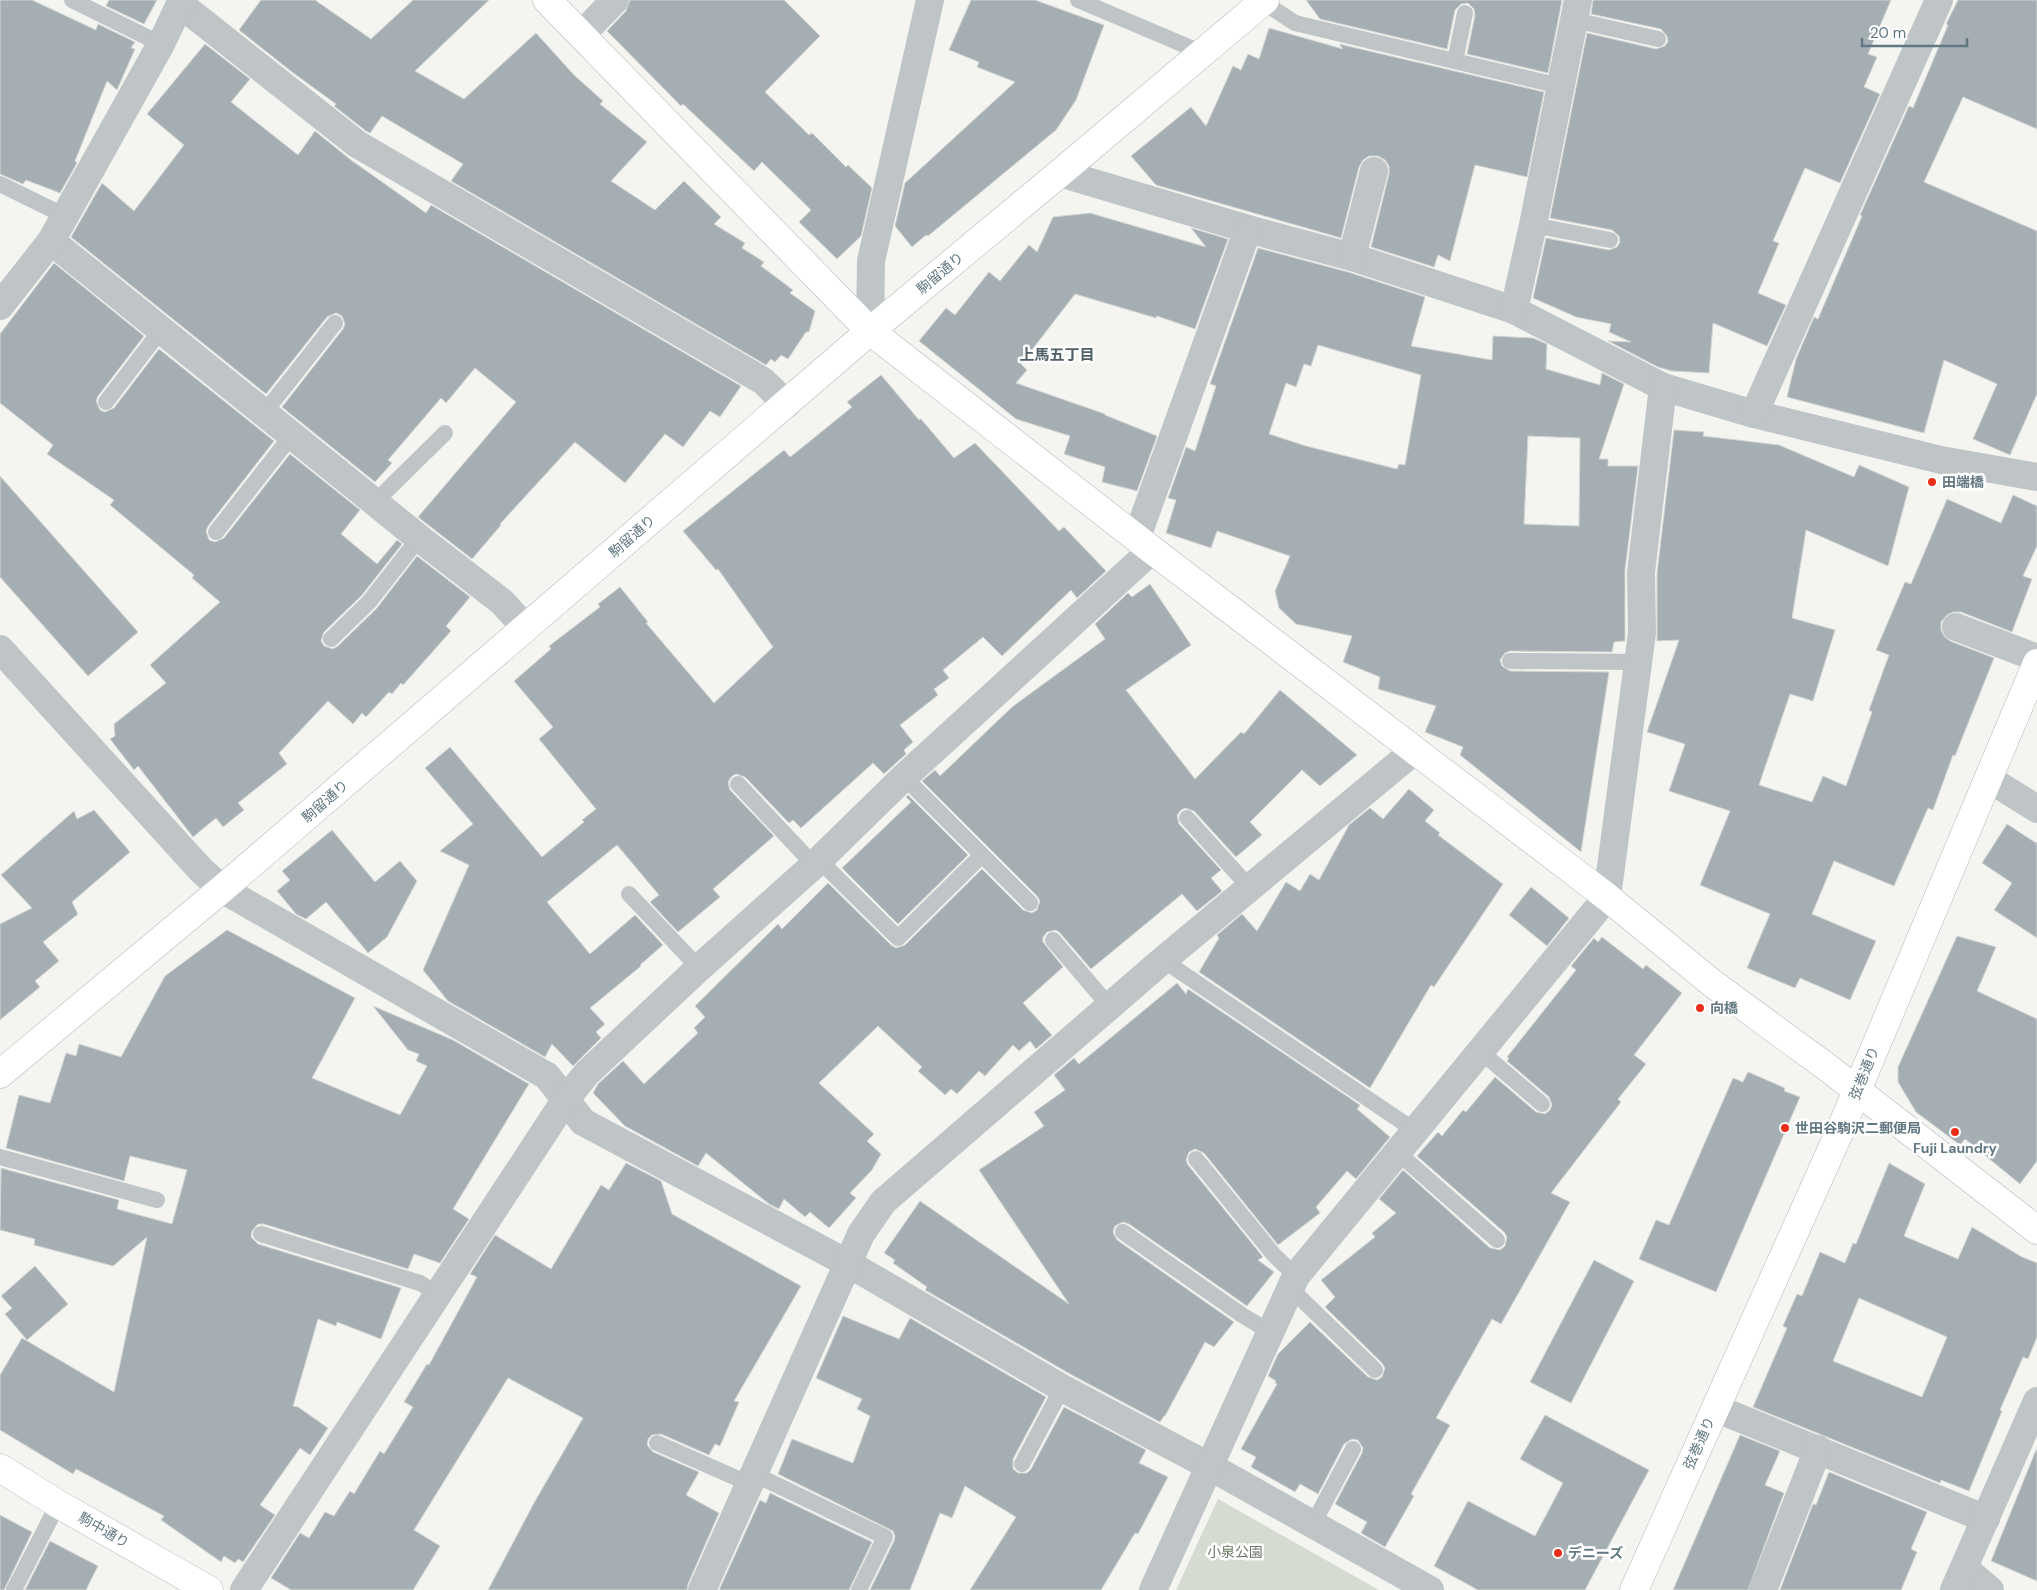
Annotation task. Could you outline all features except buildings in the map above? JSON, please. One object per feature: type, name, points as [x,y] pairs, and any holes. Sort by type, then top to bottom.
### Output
[{"type":"street","points":[[547,0],[870,331],[1144,544],[1607,897],[1712,983],[1857,1090],[2037,1230]]},
{"type":"street","points":[[582,34],[615,0]]},
{"type":"street","points":[[870,331],[872,261],[930,0]]},
{"type":"street","points":[[1754,414],[1939,0]]},
{"type":"street","name":"駒留通り","points":[[0,1074],[222,889],[870,331],[1264,1]]},
{"type":"street","points":[[0,306],[51,241],[161,44],[181,2],[357,144],[763,381],[786,404]]},
{"type":"street","points":[[1514,310],[1576,10]]},
{"type":"street","points":[[1352,257],[1374,171]]},
{"type":"street","points":[[1060,173],[1248,229],[1352,257],[1514,310],[1663,387],[1754,414],[1941,460],[2037,477]]},
{"type":"street","points":[[244,1590],[566,1099],[587,1073],[699,968],[817,862],[1144,544],[1248,229]]},
{"type":"street","points":[[51,241],[419,538],[502,602],[526,628]]},
{"type":"street","points":[[1153,1590],[1293,1282],[1414,1130],[1607,897],[1642,633],[1641,572],[1663,387]]},
{"type":"street","points":[[1956,627],[2037,658]]},
{"type":"street","points":[[2,654],[201,870],[222,889],[548,1076],[583,1122],[849,1264],[1062,1388],[1209,1466],[1430,1590]]},
{"type":"street","name":"弦巻通り","points":[[1634,1590],[1857,1090],[2037,663]]},
{"type":"street","points":[[702,1590],[861,1234],[883,1202],[1163,960],[1414,750]]},
{"type":"street","points":[[1989,779],[2037,809]]},
{"type":"street","points":[[1990,1590],[1959,1579],[2037,1402]]},
{"type":"street","points":[[1715,1408],[1986,1519]]},
{"type":"street","points":[[1763,1590],[1818,1449]]},
{"type":"street","name":"駒中通り","points":[[0,1468],[58,1504],[209,1590]]},
{"type":"lane","points":[[72,0],[161,44]]},
{"type":"lane","points":[[1078,0],[1204,53]]},
{"type":"lane","points":[[1264,1],[1295,23],[1560,86]]},
{"type":"lane","points":[[1576,10],[1658,39]]},
{"type":"lane","points":[[1455,61],[1465,13]]},
{"type":"lane","points":[[0,184],[65,216]]},
{"type":"lane","points":[[1533,225],[1610,240]]},
{"type":"lane","points":[[264,412],[335,323]]},
{"type":"lane","points":[[106,402],[161,330]]},
{"type":"lane","points":[[375,502],[445,433]]},
{"type":"lane","points":[[216,532],[292,435]]},
{"type":"lane","points":[[331,639],[369,602],[419,538]]},
{"type":"lane","points":[[1510,661],[1638,662]]},
{"type":"lane","points":[[904,777],[1030,903]]},
{"type":"lane","points":[[738,784],[898,938],[981,856]]},
{"type":"lane","points":[[1186,818],[1250,888]]},
{"type":"lane","points":[[629,894],[699,968]]},
{"type":"lane","points":[[1053,940],[1110,1006]]},
{"type":"lane","points":[[1163,960],[1414,1130]]},
{"type":"lane","points":[[1480,1051],[1542,1104]]},
{"type":"lane","points":[[1397,1152],[1497,1240]]},
{"type":"lane","points":[[0,1157],[157,1200]]},
{"type":"lane","points":[[1196,1159],[1274,1255],[1293,1282],[1375,1370]]},
{"type":"lane","points":[[1123,1232],[1242,1316],[1270,1332]]},
{"type":"lane","points":[[261,1234],[420,1282],[438,1294]]},
{"type":"lane","points":[[1022,1464],[1062,1388]]},
{"type":"lane","points":[[657,1442],[752,1479],[885,1537],[859,1590]]},
{"type":"lane","points":[[1313,1524],[1354,1449]]},
{"type":"lane","points":[[14,1590],[58,1504]]},
{"type":"green space","name":"小泉公園","points":[[1218,1499],[1379,1590],[1176,1590]]},
{"type":"place","name":"田端橋","points":[[1932,482]]},
{"type":"place","name":"向橋","points":[[1700,1008]]},
{"type":"place","name":"世田谷駒沢二郵便局","points":[[1785,1128]]},
{"type":"place","name":"Fuji Laundry","points":[[1955,1132]]},
{"type":"place","name":"デニーズ","points":[[1558,1553]]},
{"type":"district","name":"上馬五丁目","points":[[1057,355]]}]
